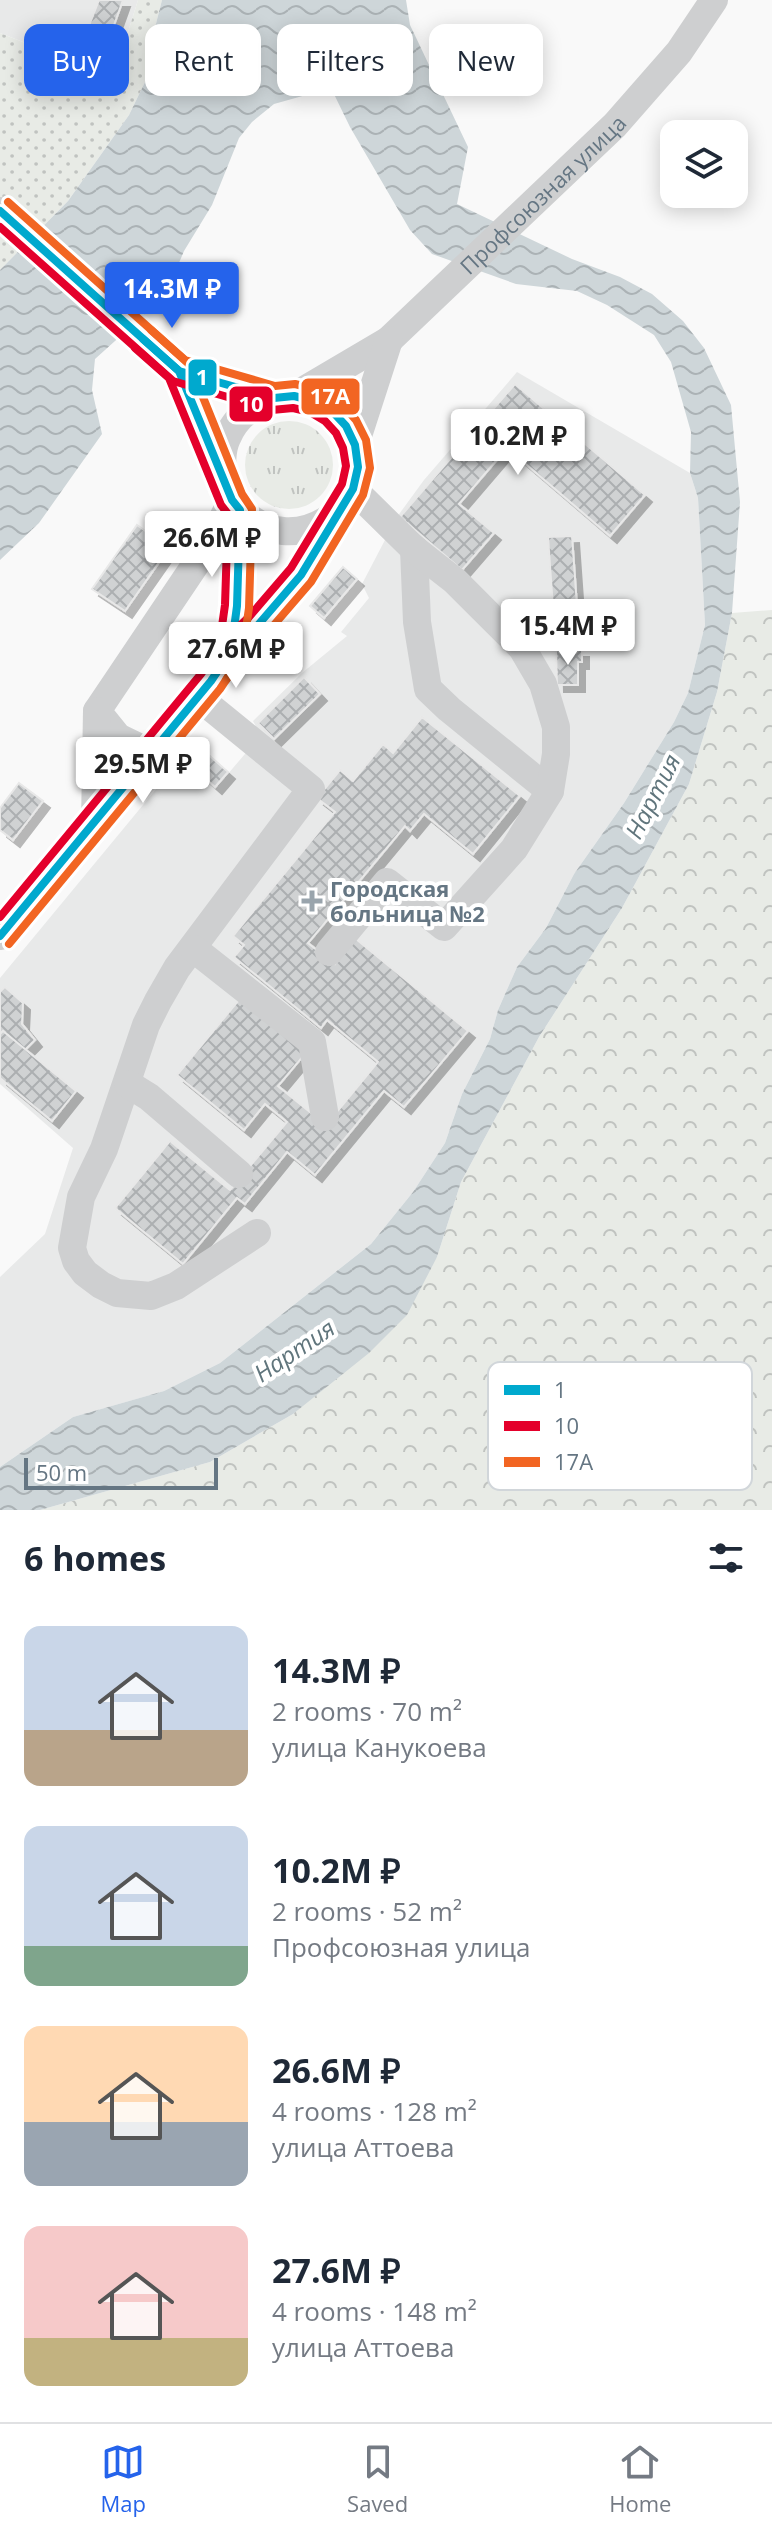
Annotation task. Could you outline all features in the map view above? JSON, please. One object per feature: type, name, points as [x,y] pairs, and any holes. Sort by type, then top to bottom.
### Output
[{"type":"street","name":"Профсоюзная улица","points":[[284,397],[389,340],[615,125],[679,52],[714,0]]},
{"type":"street","points":[[1,212],[179,371],[232,496],[254,522],[272,530],[291,532],[309,529],[327,521],[347,499]]},
{"type":"street","points":[[355,445],[389,340]]},
{"type":"street","points":[[0,936],[198,697],[231,651],[301,575],[347,499],[358,467],[355,445],[346,426],[332,411],[314,401],[284,397],[179,371]]},
{"type":"street","points":[[231,651],[238,582],[232,496],[222,459],[227,438],[238,420],[255,406],[284,397]]},
{"type":"street","points":[[95,823],[97,711],[212,540],[232,496]]},
{"type":"street","points":[[329,952],[387,882],[444,927],[514,849],[550,791],[556,754],[556,727],[543,684],[522,648],[455,581],[347,499]]},
{"type":"street","points":[[414,549],[417,622],[428,689],[550,791]]},
{"type":"street","points":[[198,697],[311,789],[177,968],[158,1001],[146,1025],[104,1149],[81,1197],[72,1248],[76,1261],[85,1273],[117,1293],[151,1296],[176,1286],[257,1233]]},
{"type":"street","points":[[97,711],[118,737],[151,753]]},
{"type":"street","points":[[194,949],[312,1042],[325,1117]]},
{"type":"street","points":[[128,1084],[149,1097],[239,1174]]},
{"type":"shaded area","points":[[0,0],[138,0],[129,29],[129,24],[24,24],[24,42],[0,33]]},
{"type":"shaded area","name":"Городская больница №2","points":[[517,372],[690,473],[698,498],[705,625],[688,693],[674,722],[624,803],[574,874],[546,928],[517,967],[498,1010],[490,1039],[462,1094],[445,1143],[413,1192],[371,1244],[220,1363],[164,1391],[73,1417],[0,1467],[0,1277],[45,1234],[73,1148],[0,1084],[0,978],[181,759],[216,788],[261,735],[253,721],[302,673],[347,636],[341,632],[369,598],[362,584],[397,517],[424,480]]},
{"type":"green space","points":[[138,0],[162,0],[156,24],[145,24],[145,82],[129,115],[68,201],[0,270],[0,33],[24,42],[24,96],[129,96],[129,29]]},
{"type":"green space","points":[[289,421],[314,428],[326,440],[333,465],[326,490],[314,502],[289,509],[264,502],[252,490],[245,465],[252,440],[264,428]]},
{"type":"green space","points":[[772,610],[772,1510],[40,1510],[210,1462],[293,1414],[437,1257],[461,1182],[539,1037],[622,908],[689,784],[717,692],[732,613]]},
{"type":"water","points":[[162,0],[406,0],[410,24],[277,24],[277,96],[302,96],[274,104],[252,122],[239,138],[212,205],[184,251],[165,296],[95,359],[92,390],[102,434],[39,523],[0,560],[0,270],[68,201],[129,115],[145,82],[145,96],[261,96],[261,24],[156,24]]},
{"type":"water","name":"Нартия","points":[[413,31],[429,65],[429,96],[444,96],[468,147],[457,204],[652,294],[683,321],[704,348],[731,405],[740,502],[732,613],[717,692],[689,784],[622,908],[539,1037],[461,1182],[437,1257],[407,1315],[369,1353],[293,1414],[210,1462],[40,1510],[0,1510],[0,1467],[73,1417],[164,1391],[220,1363],[371,1244],[413,1192],[445,1143],[462,1094],[490,1039],[498,1010],[517,967],[546,928],[574,874],[624,803],[674,722],[688,693],[705,625],[698,498],[690,473],[691,432],[671,362],[654,335],[607,305],[577,291],[516,284],[432,254],[410,230],[335,96],[413,96]]},
{"type":"building","points":[[99,0],[123,0],[114,24],[90,24]]},
{"type":"building","points":[[515,384],[645,495],[610,536],[507,448],[459,504],[494,533],[462,570],[400,517]]},
{"type":"building","points":[[137,525],[169,548],[125,611],[92,589]]},
{"type":"building","points":[[572,536],[578,620],[554,622],[548,537]]},
{"type":"building","points":[[343,567],[357,579],[324,618],[310,606]]},
{"type":"building","points":[[556,650],[582,650],[582,662],[578,662],[578,685],[557,685]]},
{"type":"building","points":[[304,677],[320,694],[274,739],[258,723]]},
{"type":"building","points":[[422,717],[520,796],[473,854],[424,814],[410,831],[405,826],[308,943],[335,964],[356,939],[468,1031],[404,1107],[384,1091],[315,1175],[287,1152],[245,1204],[237,1198],[183,1264],[115,1208],[170,1141],[230,1190],[287,1122],[265,1104],[244,1130],[177,1075],[243,995],[309,1049],[278,1086],[326,1125],[378,1062],[327,1020],[321,1028],[234,957],[244,945],[233,936],[335,812],[317,798],[340,770],[353,781],[383,744],[393,753]]},
{"type":"building","points":[[194,742],[228,772],[215,787],[181,757]]},
{"type":"building","points":[[19,783],[43,801],[13,840],[0,830],[0,808]]},
{"type":"building","points":[[5,987],[23,1003],[22,1024],[35,1040],[24,1051],[3,1031],[0,1034],[0,992]]},
{"type":"building","points":[[3,1031],[76,1091],[52,1121],[0,1078],[0,1034]]},
{"type":"transit line","name":"17А","points":[[8,202],[185,360],[275,386],[295,384],[319,390],[341,403],[356,420],[366,440],[370,468],[363,495],[311,582],[240,659],[220,689],[9,944]]},
{"type":"transit line","name":"1","points":[[0,211],[179,371],[274,398],[294,396],[314,401],[332,411],[346,426],[355,445],[358,467],[353,489],[301,575],[231,651],[211,681],[0,936]]},
{"type":"transit line","name":"10","points":[[0,227],[173,381],[272,410],[293,408],[310,412],[325,421],[336,433],[346,466],[342,484],[291,568],[222,643],[201,674],[0,917]]},
{"type":"transit line","name":"17А","points":[[151,330],[190,365],[242,494],[252,509],[249,608],[242,655],[226,680]]},
{"type":"transit line","name":"1","points":[[143,339],[179,371],[232,500],[240,510],[237,606],[231,651],[216,673]]},
{"type":"transit line","name":"10","points":[[135,348],[169,378],[221,505],[228,514],[225,605],[219,647],[206,666]]},
{"type":"place","name":"Городская больница №2","points":[[312,901]]}]
